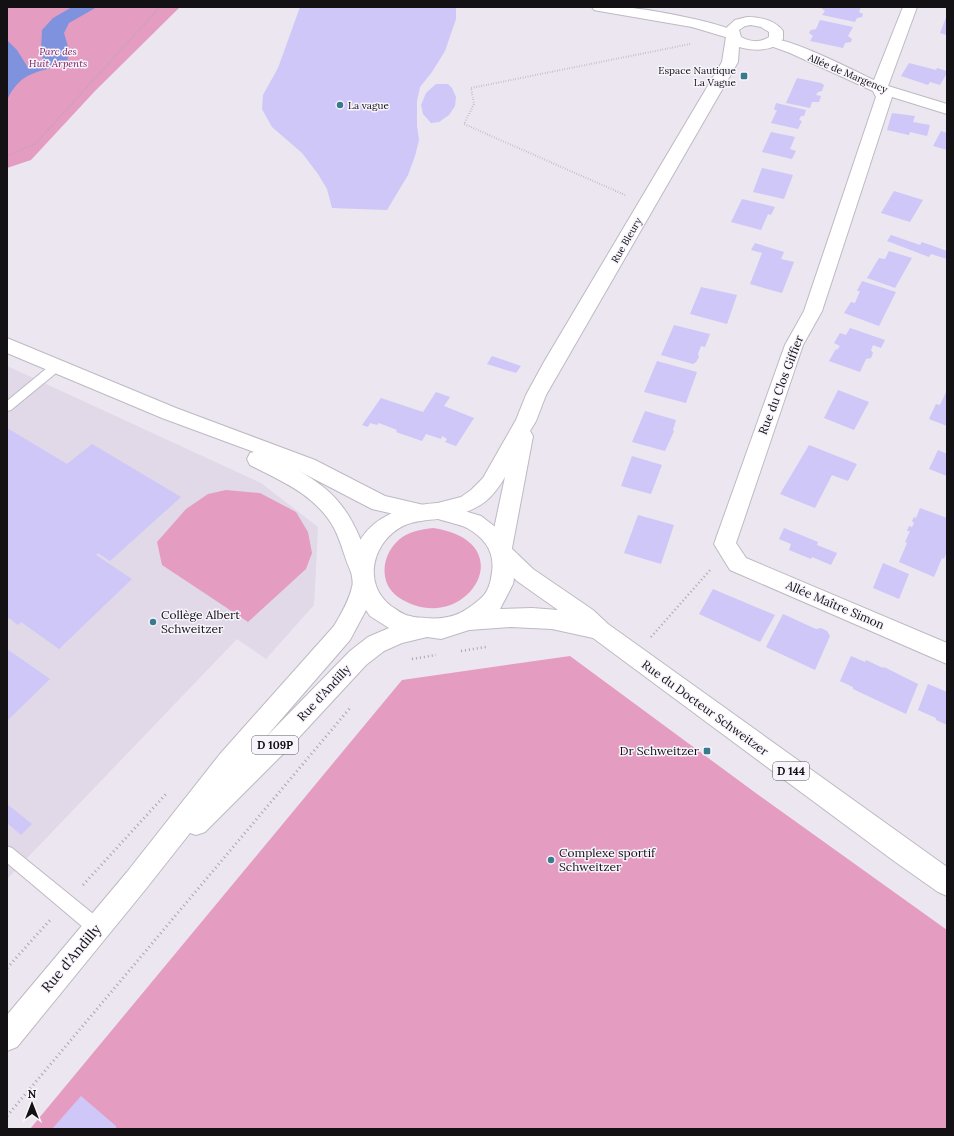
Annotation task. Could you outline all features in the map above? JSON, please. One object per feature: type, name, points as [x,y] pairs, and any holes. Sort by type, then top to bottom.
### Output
[{"type":"street","points":[[599,7],[715,28],[738,29],[761,22],[773,28],[770,40]]},
{"type":"street","points":[[634,7],[721,23],[738,29]]},
{"type":"street","points":[[879,88],[910,7]]},
{"type":"street","points":[[738,29],[762,8],[770,40]]},
{"type":"street","points":[[738,29],[742,43],[770,40]]},
{"type":"street","name":"Rue Bleury","points":[[429,512],[461,506],[483,492],[490,484],[526,421],[536,395],[550,368],[730,62],[738,29]]},
{"type":"street","name":"Rue Bleury","points":[[730,62],[745,52],[770,40]]},
{"type":"street","name":"Allée de Margency","points":[[770,40],[879,88],[947,109]]},
{"type":"street","name":"Rue du Clos Giffier","points":[[728,550],[725,544],[758,447],[794,345],[813,311],[884,97],[879,88]]},
{"type":"street","name":"Rue du Docteur Schweitzer","points":[[7,344],[169,413],[308,466],[380,503],[398,508],[429,512],[455,513],[471,519],[486,528],[496,540],[502,551],[525,575],[585,617],[600,631],[874,832],[947,883]]},
{"type":"street","name":"Rue du Docteur Schweitzer","points":[[169,413],[293,478],[311,489],[334,510],[351,540],[370,599],[379,610],[392,619],[407,625],[424,628],[446,628],[467,622],[491,618],[538,617],[600,631]]},
{"type":"street","name":"Rue Bleury","points":[[502,551],[526,421]]},
{"type":"street","name":"Rue du Docteur Schweitzer","points":[[362,578],[364,554],[373,538],[387,526],[404,517],[429,512]]},
{"type":"street","name":"Allée Maître Simon","points":[[728,550],[738,564],[947,654]]},
{"type":"street","name":"Rue du Docteur Schweitzer","points":[[467,622],[481,614],[492,604],[500,592],[505,579],[505,566],[502,551]]},
{"type":"street","name":"Rue d'Andilly","points":[[7,1037],[96,927],[136,881],[229,762],[342,633],[356,608],[362,578]]},
{"type":"street","name":"Rue d'Andilly","points":[[136,881],[282,738],[358,658],[376,644],[399,634],[424,628]]},
{"type":"lane","points":[[7,407],[57,366]]},
{"type":"lane","points":[[7,853],[96,927]]},
{"type":"path","points":[[7,156],[35,144],[160,7]]},
{"type":"path","points":[[647,204],[464,124],[474,104],[471,88],[693,43]]},
{"type":"path","points":[[637,657],[655,632],[728,550]]},
{"type":"path","points":[[455,652],[490,646]]},
{"type":"path","points":[[404,660],[441,655]]},
{"type":"path","points":[[7,1116],[355,703]]},
{"type":"path","points":[[7,968],[167,793]]},
{"type":"shaded area","name":"Collège Albert Schweitzer","points":[[7,366],[261,483],[318,527],[314,605],[266,659],[237,639],[7,879]]},
{"type":"green space","name":"Parc des Huit Arpents","points":[[7,7],[180,7],[95,91],[31,160],[7,168]]},
{"type":"green space","points":[[226,490],[260,493],[296,512],[308,532],[312,553],[306,569],[248,622],[162,565],[157,542],[186,509],[208,494]]},
{"type":"green space","points":[[433,528],[461,537],[477,551],[481,568],[476,584],[463,598],[444,607],[422,607],[398,597],[391,590],[387,583],[385,565],[391,549],[404,536],[418,530]]},
{"type":"green space","name":"Complexe sportif Schweitzer","points":[[570,656],[753,791],[947,930],[947,1129],[30,1129],[402,680]]},
{"type":"water","points":[[72,7],[97,7],[69,23],[64,33],[69,50],[67,62],[32,74],[25,78],[13,90],[7,100],[7,40],[17,50],[27,66],[39,68],[43,60],[41,50],[42,30],[53,18]]},
{"type":"building","name":"La vague","points":[[300,7],[456,7],[456,19],[445,51],[432,72],[420,87],[417,101],[417,126],[419,140],[415,156],[408,175],[387,210],[332,208],[327,189],[318,174],[302,153],[272,127],[262,109],[263,95],[278,68]]},
{"type":"building","points":[[861,7],[859,12],[863,14],[862,17],[857,18],[855,22],[822,15],[825,11],[821,8]]},
{"type":"building","points":[[947,15],[947,35],[940,33]]},
{"type":"building","points":[[820,20],[853,27],[848,36],[852,39],[851,42],[845,43],[843,48],[810,41],[813,36],[809,33],[811,30],[816,29]]},
{"type":"building","points":[[909,63],[936,70],[937,68],[947,71],[947,73],[940,85],[930,82],[928,85],[901,76]]},
{"type":"building","points":[[797,78],[824,85],[822,91],[818,92],[816,95],[821,96],[819,102],[812,102],[810,108],[786,103]]},
{"type":"building","points":[[436,84],[448,84],[452,88],[456,97],[455,106],[449,115],[439,122],[431,123],[423,114],[421,105],[426,93]]},
{"type":"building","points":[[776,103],[806,110],[804,116],[801,116],[799,120],[802,121],[798,129],[771,123],[777,110],[774,110]]},
{"type":"building","points":[[892,113],[915,116],[913,122],[930,125],[927,136],[910,132],[909,135],[887,130]]},
{"type":"building","points":[[941,131],[947,133],[947,150],[933,146]]},
{"type":"building","points":[[771,132],[795,137],[790,149],[796,151],[792,159],[762,152]]},
{"type":"building","points":[[762,168],[793,175],[784,199],[753,192]]},
{"type":"building","points":[[894,191],[923,200],[910,222],[881,213]]},
{"type":"building","points":[[742,199],[775,207],[771,215],[768,214],[761,230],[731,222]]},
{"type":"building","points":[[891,235],[920,245],[922,242],[947,251],[947,259],[931,254],[929,257],[887,241]]},
{"type":"building","points":[[755,243],[784,252],[781,259],[794,262],[782,293],[750,284],[762,253],[751,250]]},
{"type":"building","points":[[889,251],[912,258],[895,288],[867,278],[879,258],[885,259]]},
{"type":"building","points":[[862,281],[896,292],[879,326],[844,313],[851,302],[855,303],[860,291],[857,291]]},
{"type":"building","points":[[701,287],[737,295],[727,324],[690,314]]},
{"type":"building","points":[[674,325],[710,334],[705,347],[701,346],[698,354],[699,357],[693,364],[661,355]]},
{"type":"building","points":[[850,328],[885,340],[881,348],[873,345],[871,350],[873,353],[871,358],[866,359],[860,372],[829,361],[836,349],[837,350],[840,346],[834,343],[840,333],[846,335]]},
{"type":"building","points":[[492,356],[521,366],[516,373],[487,364]]},
{"type":"building","points":[[657,361],[697,372],[686,403],[644,392]]},
{"type":"building","points":[[838,390],[869,402],[854,430],[824,418]]},
{"type":"building","points":[[436,392],[450,397],[444,406],[474,418],[456,446],[445,442],[447,439],[442,436],[441,439],[426,434],[422,441],[396,432],[397,430],[379,423],[377,425],[370,423],[368,427],[362,425],[381,398],[423,412]]},
{"type":"building","points":[[946,392],[947,426],[929,419],[936,404],[940,405]]},
{"type":"building","points":[[645,411],[676,420],[674,431],[665,451],[632,442]]},
{"type":"building","points":[[7,428],[67,464],[92,444],[181,497],[110,561],[98,553],[96,555],[132,579],[59,649],[21,622],[18,625],[9,618],[7,620]]},
{"type":"building","points":[[809,445],[857,464],[848,481],[832,475],[815,508],[780,494]]},
{"type":"building","points":[[938,450],[947,454],[947,476],[929,469]]},
{"type":"building","points":[[632,456],[662,465],[651,494],[621,486]]},
{"type":"building","points":[[920,508],[947,518],[947,551],[944,559],[942,558],[934,577],[899,562],[910,531],[907,531],[909,526],[912,527],[914,523],[912,521],[914,517],[916,518]]},
{"type":"building","points":[[638,515],[674,525],[661,564],[624,553]]},
{"type":"building","points":[[784,528],[818,542],[817,545],[837,553],[831,565],[789,550],[791,544],[779,539]]},
{"type":"building","points":[[883,563],[909,574],[899,599],[873,588]]},
{"type":"building","points":[[713,589],[775,615],[760,642],[699,614]]},
{"type":"building","points":[[783,614],[816,629],[821,628],[827,631],[830,636],[815,670],[766,647]]},
{"type":"building","points":[[7,649],[50,679],[7,721]]},
{"type":"building","points":[[851,656],[865,662],[866,660],[883,668],[884,667],[918,684],[906,714],[853,689],[853,687],[840,681]]},
{"type":"building","points":[[928,684],[947,692],[947,725],[918,710]]},
{"type":"building","points":[[7,804],[32,824],[21,835],[7,823]]},
{"type":"building","points":[[81,1096],[116,1126],[116,1129],[52,1129]]},
{"type":"place","name":"Espace Nautique La Vague","points":[[744,76]]},
{"type":"place","name":"La vague","points":[[340,105]]},
{"type":"place","name":"Collège Albert Schweitzer","points":[[153,622]]},
{"type":"place","name":"Dr Schweitzer","points":[[707,751]]},
{"type":"place","name":"Complexe sportif Schweitzer","points":[[551,860]]}]
